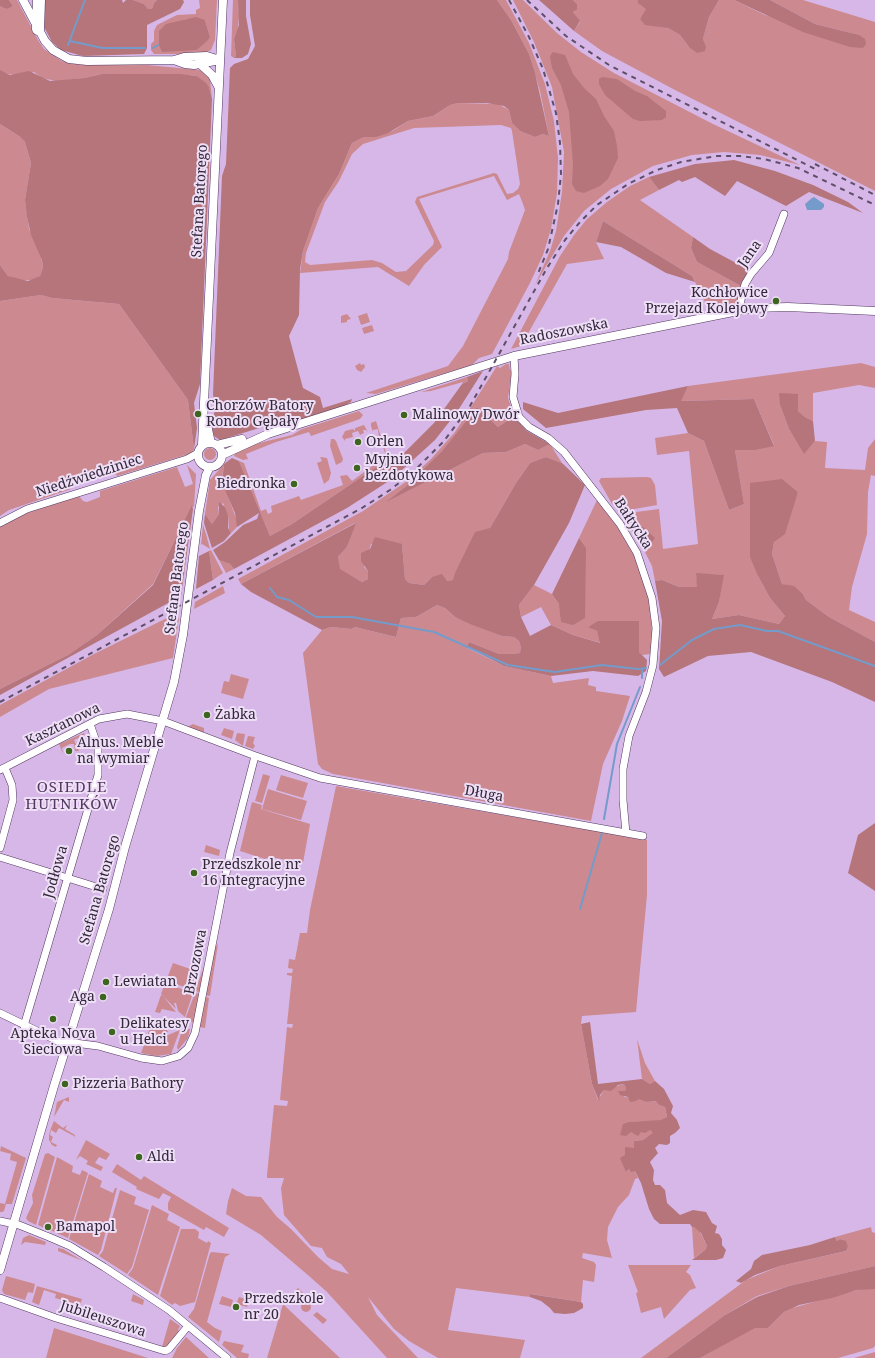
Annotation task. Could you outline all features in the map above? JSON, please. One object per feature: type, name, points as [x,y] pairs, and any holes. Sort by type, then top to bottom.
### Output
[{"type":"highway","points":[[38,29],[39,0]]},
{"type":"street","points":[[23,0],[45,41],[53,50],[64,57],[75,60],[174,60],[184,57],[207,56],[220,60]]},
{"type":"street","name":"Stefana Batorego","points":[[0,1270],[109,909],[125,847],[163,721],[179,660],[199,511],[206,475],[202,461],[202,445],[223,0]]},
{"type":"street","points":[[174,60],[185,64],[200,64],[220,60]]},
{"type":"street","points":[[200,64],[212,75],[219,88]]},
{"type":"street","name":"Jana","points":[[740,310],[745,284],[751,274],[769,253],[784,214]]},
{"type":"street","name":"Radoszowska","points":[[202,461],[219,462],[222,455],[230,449],[268,434],[514,356],[740,310],[777,307],[875,311]]},
{"type":"street","name":"Bałtycka","points":[[514,356],[515,374],[513,397],[519,417],[530,428],[548,438],[564,452],[620,524],[639,557],[652,598],[656,628],[653,665],[646,692],[629,736],[623,769],[623,800],[626,833]]},
{"type":"street","name":"Stefana Batorego","points":[[204,404],[214,444],[222,455]]},
{"type":"street","name":"Radoszowska","points":[[202,445],[268,434]]},
{"type":"street","name":"Niedźwiedziniec","points":[[0,523],[27,509],[187,459],[202,461]]},
{"type":"street","name":"Kasztanowa","points":[[3,769],[90,724],[105,718],[127,714],[163,721]]},
{"type":"street","points":[[163,721],[255,756]]},
{"type":"street","name":"Jodłowa","points":[[24,1026],[98,772],[98,747],[90,724]]},
{"type":"street","name":"Długa","points":[[255,756],[320,778],[643,836]]},
{"type":"street","name":"Brzozowa","points":[[0,1013],[24,1026],[67,1044],[98,1046],[141,1058],[162,1061],[179,1056],[188,1048],[195,1033],[230,853],[255,756]]},
{"type":"street","points":[[0,848],[13,800],[12,785],[3,769]]},
{"type":"street","points":[[0,857],[103,889]]},
{"type":"street","points":[[0,1221],[38,1232],[70,1246],[125,1280],[188,1326],[227,1358]]},
{"type":"street","name":"Jubileuszowa","points":[[0,1298],[56,1318],[165,1352],[188,1326]]},
{"type":"shaded area","points":[[0,0],[9,0],[13,6],[8,9],[4,8],[0,6]]},
{"type":"shaded area","points":[[9,0],[17,0],[44,49],[62,61],[81,65],[147,65],[200,70],[208,75],[210,79],[212,99],[209,87],[197,76],[190,75],[102,74],[84,78],[56,81],[42,78],[34,72],[16,75],[3,73],[0,70],[0,6],[8,9],[13,6]]},
{"type":"shaded area","points":[[44,0],[122,0],[123,3],[126,0],[133,0],[144,4],[148,9],[152,9],[157,0],[183,0],[184,2],[180,9],[147,25],[147,48],[144,54],[83,56],[61,50],[52,42],[43,25]]},
{"type":"shaded area","points":[[133,0],[157,0],[152,9],[148,9],[144,4]]},
{"type":"shaded area","points":[[199,0],[217,0],[215,40],[211,50],[202,54],[154,54],[151,50],[151,44],[154,41],[154,31],[157,25],[177,15],[196,14],[196,10],[200,8]],"holes":[[[185,19],[205,20],[210,37],[197,50]]]},
{"type":"shaded area","points":[[233,0],[238,0],[239,16],[238,29],[234,39],[236,56],[234,58],[231,56]]},
{"type":"shaded area","points":[[238,0],[246,0],[246,16],[251,44],[248,54],[242,58],[234,58],[236,56],[234,39],[239,25]]},
{"type":"shaded area","points":[[250,0],[497,0],[511,20],[529,54],[535,73],[549,136],[543,134],[535,137],[520,131],[512,123],[509,110],[504,106],[487,103],[458,103],[450,105],[433,116],[408,121],[388,133],[377,137],[364,137],[352,143],[339,174],[318,208],[303,251],[300,269],[299,315],[289,336],[303,388],[320,397],[323,408],[352,399],[351,402],[344,406],[292,422],[279,422],[220,440],[214,436],[212,427],[215,408],[213,394],[222,176],[226,164],[230,68],[234,64],[248,59],[255,46],[250,15]]},
{"type":"shaded area","points":[[497,0],[506,0],[529,43],[545,84],[554,121],[558,158],[557,193],[551,229],[543,255],[530,283],[492,354],[479,358],[472,365],[376,394],[366,393],[448,366],[463,346],[508,259],[509,252],[525,210],[519,194],[507,200],[494,176],[419,199],[442,247],[424,265],[409,286],[378,267],[300,273],[303,251],[318,208],[339,174],[352,143],[364,137],[377,137],[394,130],[408,121],[433,116],[450,105],[458,103],[498,104],[509,110],[512,123],[520,131],[535,137],[543,134],[549,136],[540,91],[529,54],[511,20]],"holes":[[[501,125],[511,128],[520,184],[518,189],[513,193],[507,194],[497,174],[494,173],[417,197],[415,202],[434,241],[433,245],[406,271],[396,272],[382,263],[372,260],[310,265],[305,262],[306,253],[325,202],[339,181],[352,154],[363,144],[414,128]]]},
{"type":"shaded area","points":[[513,0],[523,0],[557,33],[581,52],[614,73],[713,124],[800,165],[760,155],[724,152],[692,155],[653,166],[611,189],[584,211],[564,236],[535,285],[550,251],[556,231],[562,192],[564,152],[552,87],[534,42]]},
{"type":"shaded area","points":[[539,0],[573,0],[577,4],[577,10],[573,12],[580,21],[574,31]]},
{"type":"shaded area","points":[[573,0],[638,0],[639,3],[647,9],[640,19],[668,28],[680,35],[689,47],[706,46],[703,39],[709,17],[719,0],[734,0],[765,15],[859,35],[815,24],[770,0],[803,0],[875,22],[875,191],[675,90],[602,51],[574,31],[580,22],[573,12],[577,10],[577,4]]},
{"type":"shaded area","points":[[638,0],[719,0],[709,17],[703,39],[706,46],[705,51],[697,53],[689,47],[680,35],[668,28],[645,25],[640,19],[646,9],[638,3]]},
{"type":"shaded area","points":[[734,0],[770,0],[815,24],[859,35],[865,39],[866,44],[863,48],[850,47],[803,32]]},
{"type":"shaded area","points":[[196,17],[205,20],[210,37],[208,40],[197,50],[162,52],[159,45],[159,31],[166,24]]},
{"type":"shaded area","points":[[553,52],[565,55],[573,74],[584,88],[596,99],[604,116],[614,131],[618,158],[608,179],[600,186],[584,193],[576,191],[572,184],[573,164],[569,112],[561,85],[552,68],[550,56]]},
{"type":"shaded area","points":[[0,70],[10,75],[29,71],[50,81],[84,78],[102,74],[180,74],[197,76],[209,87],[212,99],[200,384],[194,403],[197,428],[194,449],[188,400],[119,304],[52,298],[41,295],[0,301],[0,265],[8,276],[28,281],[40,276],[43,267],[42,260],[31,235],[27,217],[25,200],[31,163],[25,142],[19,136],[0,124]]},
{"type":"shaded area","points":[[602,77],[617,79],[635,91],[647,96],[666,111],[666,117],[662,120],[640,121],[633,119],[605,95],[599,84],[599,79]]},
{"type":"shaded area","points":[[0,124],[19,136],[25,142],[31,163],[25,200],[29,229],[40,251],[43,267],[40,276],[34,280],[18,280],[8,276],[0,265]]},
{"type":"shaded area","points":[[734,160],[775,171],[813,185],[848,202],[863,213],[809,192],[786,206],[737,181],[725,196],[695,177],[682,182],[679,180],[659,190],[649,177],[695,164]]},
{"type":"shaded area","points":[[649,177],[659,190],[640,200],[693,237],[691,248],[697,262],[741,286],[738,304],[708,308],[692,276],[603,221],[596,242],[604,259],[567,264],[521,346],[511,349],[560,256],[574,235],[587,219],[607,202],[630,186]]},
{"type":"shaded area","points":[[603,221],[692,276],[695,282],[666,273],[621,247],[596,242]]},
{"type":"shaded area","points":[[693,237],[710,249],[749,270],[741,286],[697,262],[691,248]]},
{"type":"shaded area","points":[[41,295],[52,298],[119,304],[188,400],[194,449],[192,453],[117,476],[114,472],[69,486],[71,489],[9,510],[0,516],[0,301]]},
{"type":"shaded area","points":[[367,313],[370,322],[361,325],[358,316]]},
{"type":"shaded area","points":[[347,314],[351,319],[347,320],[347,322],[341,323],[341,316]]},
{"type":"shaded area","points":[[372,325],[374,331],[364,334],[362,328]]},
{"type":"shaded area","points":[[360,363],[361,365],[364,364],[365,367],[361,372],[357,370],[355,366]]},
{"type":"shaded area","points":[[861,363],[875,367],[875,388],[859,385],[813,393],[813,421],[798,411],[780,405],[789,429],[804,453],[815,441],[827,442],[825,468],[865,470],[868,448],[875,439],[875,476],[871,475],[868,492],[867,534],[852,587],[849,610],[875,622],[875,642],[829,617],[806,600],[803,594],[794,587],[782,584],[772,554],[774,542],[798,492],[782,480],[750,484],[758,576],[770,598],[785,616],[779,624],[739,615],[712,619],[719,602],[723,575],[696,574],[698,587],[679,587],[662,580],[655,581],[652,566],[645,552],[651,544],[641,526],[634,528],[620,512],[628,513],[659,509],[663,549],[698,544],[689,451],[657,455],[655,438],[688,433],[704,441],[729,510],[744,504],[735,450],[756,450],[774,445],[754,399],[680,401],[688,386]]},
{"type":"shaded area","points":[[506,364],[509,364],[510,370],[512,370],[508,398],[514,416],[498,427],[477,407],[442,451],[405,487],[389,500],[483,453],[506,452],[525,444],[538,450],[550,444],[562,463],[546,457],[530,463],[516,483],[490,528],[454,580],[447,581],[432,577],[424,585],[409,583],[405,579],[402,544],[371,544],[364,567],[368,571],[368,579],[362,582],[339,569],[338,557],[347,547],[355,523],[241,584],[238,579],[363,511],[407,481],[431,459],[455,432],[497,366],[500,368]]},
{"type":"shaded area","points":[[483,371],[457,412],[435,440],[392,479],[347,508],[234,569],[230,564],[219,560],[213,550],[225,542],[243,525],[257,519],[259,513],[237,527],[235,513],[222,483],[224,464],[232,458],[239,461],[270,536],[292,524],[388,459],[399,458],[434,423],[462,384],[468,381],[467,377]]},
{"type":"shaded area","points":[[467,377],[468,381],[462,384],[463,382],[431,391],[421,392]]},
{"type":"shaded area","points":[[688,386],[681,401],[754,399],[774,446],[756,450],[735,450],[744,504],[729,510],[704,441],[688,433],[677,408],[646,410],[546,428],[523,409],[523,402],[558,413]]},
{"type":"shaded area","points":[[779,393],[798,394],[798,411],[813,421],[815,441],[804,454],[789,429],[780,405]]},
{"type":"shaded area","points":[[477,407],[498,427],[514,416],[527,431],[550,444],[538,450],[525,444],[506,452],[483,453],[386,502],[405,487],[442,451]]},
{"type":"shaded area","points":[[359,411],[363,415],[360,419],[311,436],[309,432],[276,442],[246,454],[248,459],[243,460],[234,456],[236,451],[251,445],[292,435],[302,429]]},
{"type":"shaded area","points":[[376,421],[388,459],[292,524],[270,536],[239,461],[244,463],[261,511],[266,509],[268,514],[272,512],[271,506],[299,496],[301,500],[343,485],[340,476],[347,475],[352,481],[386,456],[383,447],[378,448],[375,439],[379,438],[378,429],[373,430],[373,432],[371,426],[371,423]]},
{"type":"shaded area","points":[[364,425],[368,432],[363,430],[364,433],[360,435],[358,431],[352,433],[353,437],[345,439],[345,441],[342,437],[345,431],[353,429],[355,431],[355,428]]},
{"type":"shaded area","points":[[331,439],[336,441],[343,459],[342,462],[336,465],[330,446]]},
{"type":"shaded area","points":[[212,448],[215,449],[215,459],[208,460],[205,459],[204,452],[205,449]]},
{"type":"shaded area","points":[[320,457],[327,458],[331,473],[329,480],[324,484],[317,463],[322,461]]},
{"type":"shaded area","points":[[546,457],[562,463],[585,485],[569,523],[534,585],[519,605],[521,617],[530,636],[551,625],[573,635],[600,643],[597,631],[588,627],[598,621],[639,621],[639,652],[647,660],[646,671],[638,676],[593,671],[551,676],[504,666],[467,647],[469,642],[499,654],[511,654],[520,653],[521,647],[519,641],[514,637],[502,636],[470,624],[455,617],[445,608],[437,605],[416,617],[401,618],[396,637],[355,627],[351,629],[331,627],[322,630],[251,592],[241,584],[356,523],[347,547],[338,557],[340,569],[362,582],[368,579],[368,571],[361,561],[361,553],[370,549],[375,537],[402,544],[405,579],[409,583],[424,585],[432,577],[442,574],[447,581],[453,580],[475,532],[490,528],[516,483],[530,463]]},
{"type":"shaded area","points":[[224,464],[222,479],[238,524],[231,533],[229,530],[228,515],[223,503],[218,507],[219,514],[212,524],[205,514],[210,480]]},
{"type":"shaded area","points":[[187,465],[196,474],[194,507],[192,506],[153,584],[97,635],[68,655],[0,689],[0,525],[24,514],[79,496],[83,501],[87,502],[100,497],[100,491],[177,467],[185,487],[193,484]]},
{"type":"shaded area","points":[[601,478],[651,478],[655,485],[657,505],[629,510],[622,510],[612,504],[599,481]]},
{"type":"shaded area","points":[[782,479],[798,492],[785,534],[774,542],[772,554],[782,584],[794,586],[803,594],[806,600],[829,617],[875,642],[875,702],[832,682],[751,652],[708,656],[664,677],[659,669],[662,621],[655,581],[662,580],[679,587],[697,587],[696,573],[724,575],[719,602],[712,619],[739,615],[779,624],[785,616],[770,598],[750,557],[750,483]]},
{"type":"shaded area","points":[[597,500],[618,526],[639,564],[649,596],[652,632],[651,654],[642,655],[639,652],[639,621],[588,626],[597,631],[601,643],[573,635],[551,625],[541,607],[521,617],[519,605],[534,585],[552,594],[559,604],[586,549],[579,538]]},
{"type":"shaded area","points":[[219,502],[225,507],[228,515],[228,528],[231,533],[224,541],[212,548],[204,523],[205,514],[212,524],[219,514]]},
{"type":"shaded area","points":[[192,505],[193,509],[181,596],[0,695],[0,689],[68,655],[97,635],[153,585]]},
{"type":"shaded area","points":[[634,517],[636,522],[632,527],[643,527],[655,538],[645,552],[627,522]]},
{"type":"shaded area","points":[[203,525],[210,549],[202,544],[201,545]]},
{"type":"shaded area","points":[[579,538],[586,548],[585,618],[573,625],[561,622],[559,604],[552,594]]},
{"type":"shaded area","points":[[211,550],[223,573],[213,580],[209,551]]},
{"type":"shaded area","points":[[209,551],[213,580],[196,589],[199,556]]},
{"type":"shaded area","points":[[219,560],[230,564],[234,569],[226,573]]},
{"type":"shaded area","points":[[223,586],[225,593],[194,609],[195,602]]},
{"type":"shaded area","points":[[437,605],[445,608],[455,617],[502,636],[514,637],[519,641],[521,647],[520,653],[511,654],[499,654],[469,642],[467,648],[504,666],[551,676],[553,683],[589,678],[588,685],[596,687],[596,691],[630,696],[622,721],[603,764],[591,821],[333,774],[322,769],[318,764],[303,653],[322,630],[331,627],[351,629],[355,627],[396,637],[401,618],[416,617]]},
{"type":"shaded area","points":[[177,613],[176,618],[179,618],[173,658],[49,689],[0,717],[0,705],[94,654]]},
{"type":"shaded area","points":[[231,674],[249,679],[243,699],[221,693],[224,681],[229,682]]},
{"type":"shaded area","points":[[193,724],[204,728],[204,733],[187,727]]},
{"type":"shaded area","points":[[224,728],[234,731],[232,739],[221,735]]},
{"type":"shaded area","points":[[84,733],[85,735],[74,740],[79,751],[75,751],[74,744],[70,744],[62,748],[63,754],[59,744]]},
{"type":"shaded area","points":[[237,733],[245,734],[243,746],[235,740]]},
{"type":"shaded area","points":[[248,736],[255,737],[253,743],[255,746],[253,749],[245,746]]},
{"type":"shaded area","points":[[263,774],[270,776],[262,803],[255,801]]},
{"type":"shaded area","points":[[281,775],[308,783],[303,798],[276,790]]},
{"type":"shaded area","points":[[336,786],[647,840],[647,895],[636,1012],[582,1016],[581,1024],[592,1084],[598,1100],[604,1090],[624,1084],[626,1088],[624,1097],[643,1099],[647,1102],[657,1101],[659,1105],[665,1107],[667,1117],[661,1121],[629,1122],[631,1132],[650,1130],[654,1133],[643,1140],[634,1141],[634,1148],[626,1172],[629,1169],[635,1171],[638,1178],[635,1179],[629,1195],[618,1207],[608,1227],[607,1240],[612,1258],[583,1253],[582,1258],[594,1262],[596,1265],[594,1282],[583,1280],[581,1302],[531,1294],[530,1297],[456,1288],[448,1330],[525,1340],[520,1358],[438,1358],[409,1341],[394,1329],[368,1297],[377,1315],[418,1358],[387,1358],[327,1292],[261,1235],[226,1214],[232,1188],[246,1196],[261,1197],[277,1217],[318,1257],[332,1269],[349,1274],[341,1264],[327,1257],[322,1248],[311,1246],[284,1215],[281,1188],[284,1178],[267,1178],[274,1105],[287,1106],[288,1101],[280,1100],[287,1027],[292,1028],[293,1024],[287,1024],[292,976],[287,975],[287,973],[292,973],[293,969],[288,968],[289,959],[295,960],[300,933],[307,933],[310,910]]},
{"type":"shaded area","points":[[268,789],[307,801],[301,820],[262,809]]},
{"type":"shaded area","points":[[252,802],[262,805],[261,809],[310,824],[303,863],[270,857],[265,859],[240,851]]},
{"type":"shaded area","points":[[875,823],[875,891],[848,873],[858,835]]},
{"type":"shaded area","points":[[206,845],[220,850],[219,856],[204,852]]},
{"type":"shaded area","points":[[218,944],[210,996],[205,995],[215,947]]},
{"type":"shaded area","points":[[173,963],[199,972],[194,990],[166,981]]},
{"type":"shaded area","points":[[205,964],[199,992],[195,991]]},
{"type":"shaded area","points":[[165,983],[193,993],[185,1017],[178,1011],[176,1003],[174,1003],[176,1009],[161,994]]},
{"type":"shaded area","points":[[195,993],[200,994],[194,1024],[186,1017]]},
{"type":"shaded area","points":[[161,995],[176,1012],[162,1009],[160,1013],[155,1012]]},
{"type":"shaded area","points":[[205,996],[209,998],[205,1028],[199,1027]]},
{"type":"shaded area","points":[[590,1022],[598,1084],[642,1079],[650,1084],[655,1081],[664,1089],[673,1106],[671,1113],[677,1120],[680,1128],[670,1136],[670,1143],[667,1145],[659,1144],[655,1148],[658,1153],[650,1162],[654,1170],[653,1180],[655,1185],[660,1185],[665,1190],[667,1203],[680,1215],[693,1210],[706,1212],[712,1223],[717,1226],[715,1233],[719,1234],[722,1239],[722,1245],[726,1250],[723,1258],[716,1260],[692,1260],[705,1250],[707,1246],[701,1233],[690,1224],[660,1224],[654,1219],[649,1209],[641,1183],[635,1171],[631,1172],[629,1169],[626,1172],[620,1158],[625,1155],[625,1147],[634,1148],[634,1141],[643,1140],[653,1133],[650,1130],[645,1133],[641,1132],[638,1136],[631,1132],[626,1136],[620,1135],[623,1124],[629,1122],[661,1120],[667,1117],[665,1107],[659,1105],[656,1101],[647,1102],[639,1099],[630,1102],[628,1097],[620,1095],[618,1091],[625,1091],[626,1088],[624,1084],[618,1085],[611,1091],[604,1090],[600,1095],[599,1101],[592,1084],[581,1024]]},
{"type":"shaded area","points":[[150,1028],[167,1030],[168,1032],[145,1042]]},
{"type":"shaded area","points":[[190,1029],[188,1038],[178,1050],[177,1047],[182,1030]]},
{"type":"shaded area","points":[[180,1030],[171,1054],[156,1056],[141,1053],[144,1045]]},
{"type":"shaded area","points":[[637,1039],[645,1063],[655,1081],[650,1084],[642,1079]]},
{"type":"shaded area","points":[[69,1097],[69,1102],[64,1100],[54,1117],[57,1102]]},
{"type":"shaded area","points":[[54,1121],[63,1128],[67,1125],[65,1129],[75,1135],[74,1138],[74,1136],[59,1128],[56,1133],[51,1130],[50,1135],[53,1137],[51,1142],[57,1145],[56,1147],[52,1145],[49,1140],[49,1135]]},
{"type":"shaded area","points":[[86,1140],[110,1154],[106,1160],[99,1157],[95,1163],[103,1167],[101,1171],[86,1164],[88,1161],[80,1156],[76,1160]]},
{"type":"shaded area","points":[[1,1146],[26,1158],[12,1204],[6,1204],[4,1211],[0,1212],[0,1203],[5,1204],[17,1162],[10,1160],[11,1154],[0,1151]]},
{"type":"shaded area","points":[[48,1153],[55,1157],[36,1225],[28,1221],[26,1218],[33,1203],[32,1195],[45,1154]]},
{"type":"shaded area","points":[[57,1157],[73,1166],[72,1172],[80,1175],[82,1170],[88,1173],[68,1238],[50,1230],[51,1226],[46,1224],[44,1228],[38,1225]]},
{"type":"shaded area","points":[[117,1164],[141,1180],[144,1176],[229,1228],[224,1237],[206,1227],[204,1230],[168,1210],[168,1203],[171,1197],[163,1193],[159,1199],[136,1189],[137,1187],[112,1172]]},
{"type":"shaded area","points":[[89,1174],[102,1181],[100,1187],[113,1193],[115,1188],[117,1188],[101,1250],[98,1255],[69,1239]]},
{"type":"shaded area","points":[[120,1190],[136,1197],[134,1204],[149,1210],[132,1267],[127,1274],[99,1256],[103,1251]]},
{"type":"shaded area","points":[[152,1205],[169,1214],[167,1220],[180,1227],[158,1295],[128,1275],[133,1268]]},
{"type":"shaded area","points":[[692,1227],[699,1230],[707,1246],[705,1250],[694,1258]]},
{"type":"shaded area","points":[[871,1227],[872,1232],[875,1233],[875,1266],[789,1286],[757,1296],[725,1315],[666,1358],[641,1358],[746,1280],[780,1266],[851,1250],[846,1251],[848,1247],[843,1240],[840,1239],[837,1241],[835,1237]]},
{"type":"shaded area","points":[[181,1229],[195,1229],[199,1232],[198,1238],[207,1243],[208,1241],[211,1243],[195,1302],[180,1306],[175,1303],[172,1305],[160,1296]]},
{"type":"shaded area","points":[[29,1235],[46,1242],[45,1245],[25,1242],[21,1245],[23,1238]]},
{"type":"shaded area","points":[[835,1237],[837,1241],[840,1239],[846,1241],[848,1247],[846,1251],[780,1266],[755,1275],[741,1283],[736,1281],[751,1269],[754,1261],[762,1255],[810,1245]]},
{"type":"shaded area","points":[[58,1248],[63,1249],[83,1261],[58,1251]]},
{"type":"shaded area","points":[[210,1253],[230,1254],[225,1257],[207,1322],[222,1331],[219,1342],[188,1317],[194,1309]]},
{"type":"shaded area","points":[[628,1265],[691,1265],[686,1272],[690,1275],[696,1288],[690,1290],[664,1319],[661,1307],[641,1313],[636,1293],[638,1292]]},
{"type":"shaded area","points":[[875,1266],[875,1289],[857,1290],[832,1298],[799,1305],[784,1312],[768,1328],[755,1328],[700,1358],[666,1358],[725,1315],[757,1297],[789,1286]]},
{"type":"shaded area","points":[[6,1276],[35,1284],[33,1293],[28,1292],[25,1300],[4,1294],[2,1290]]},
{"type":"shaded area","points":[[37,1286],[82,1299],[80,1305],[55,1298],[56,1294],[44,1290],[39,1305],[32,1302]]},
{"type":"shaded area","points":[[298,1288],[305,1295],[298,1302],[291,1295]]},
{"type":"shaded area","points":[[865,1288],[875,1289],[875,1346],[873,1348],[838,1358],[700,1358],[755,1327],[768,1328],[784,1312],[792,1308]]},
{"type":"shaded area","points":[[133,1294],[144,1300],[143,1305],[131,1301]]},
{"type":"shaded area","points":[[530,1294],[581,1302],[583,1304],[583,1308],[574,1313],[554,1313],[541,1301],[530,1297]]},
{"type":"shaded area","points":[[222,1296],[233,1300],[231,1307],[219,1304]]},
{"type":"shaded area","points":[[239,1297],[249,1300],[247,1307],[236,1304]]},
{"type":"shaded area","points":[[306,1302],[311,1307],[306,1312],[301,1307]]},
{"type":"shaded area","points":[[283,1304],[284,1305],[340,1358],[267,1358]]},
{"type":"shaded area","points":[[317,1312],[327,1320],[323,1324],[313,1315]]},
{"type":"shaded area","points":[[170,1319],[180,1326],[178,1330],[180,1332],[169,1346],[162,1347]]},
{"type":"shaded area","points":[[54,1328],[148,1358],[46,1358]]},
{"type":"shaded area","points":[[186,1337],[209,1358],[172,1358],[177,1348]]},
{"type":"shaded area","points":[[224,1341],[244,1345],[241,1352],[249,1354],[248,1358],[237,1358],[222,1345]]},
{"type":"shaded area","points":[[875,1352],[875,1358],[854,1358]]},
{"type":"water","points":[[814,197],[824,204],[824,207],[821,210],[807,210],[805,204]]},
{"type":"waterway","points":[[68,45],[85,0]]},
{"type":"waterway","points":[[70,41],[102,48],[145,48]]},
{"type":"waterway","points":[[153,48],[158,45]]},
{"type":"waterway","points":[[270,588],[277,597],[289,600],[316,617],[352,617],[434,632],[508,665],[555,672],[602,665],[638,669],[646,668]]},
{"type":"waterway","points":[[660,665],[692,640],[714,629],[740,625],[767,631],[778,631],[875,666]]},
{"type":"waterway","points":[[642,669],[642,678]]},
{"type":"waterway","points":[[604,819],[617,744],[640,687]]},
{"type":"waterway","points":[[580,909],[602,833]]},
{"type":"railway","points":[[509,0],[529,37],[543,69],[556,113],[560,143],[561,174],[558,204],[548,249],[537,276]]},
{"type":"railway","points":[[527,0],[566,36],[609,65],[819,171]]},
{"type":"railway","points":[[0,702],[362,508],[390,490],[413,472],[444,441],[470,406],[547,268],[565,240],[597,205],[628,184],[657,170],[681,162],[717,156],[740,156],[764,159],[798,168],[875,205]]},
{"type":"railway","points":[[815,164],[875,195]]},
{"type":"place","name":"Kochłowice Przejazd Kolejowy","points":[[776,301]]},
{"type":"place","name":"Chorzów Batory Rondo Gębały","points":[[198,414]]},
{"type":"place","name":"Malinowy Dwór","points":[[404,415]]},
{"type":"place","name":"Orlen","points":[[358,442]]},
{"type":"place","name":"Myjnia bezdotykowa","points":[[357,468]]},
{"type":"place","name":"Biedronka","points":[[294,484]]},
{"type":"place","name":"Żabka","points":[[207,715]]},
{"type":"place","name":"Alnus. Meble na wymiar","points":[[69,751]]},
{"type":"place","name":"Przedszkole nr 16 Integracyjne","points":[[194,873]]},
{"type":"place","name":"Lewiatan","points":[[106,982]]},
{"type":"place","name":"Aga","points":[[103,997]]},
{"type":"place","name":"Apteka Nova Sieciowa","points":[[53,1019]]},
{"type":"place","name":"Delikatesy u Helci","points":[[112,1032]]},
{"type":"place","name":"Pizzeria Bathory","points":[[65,1084]]},
{"type":"place","name":"Aldi","points":[[139,1157]]},
{"type":"place","name":"Bamapol","points":[[48,1227]]},
{"type":"place","name":"Przedszkole nr 20","points":[[236,1307]]},
{"type":"district","name":"OSIEDLE HUTNIKÓW","points":[[72,796]]}]
